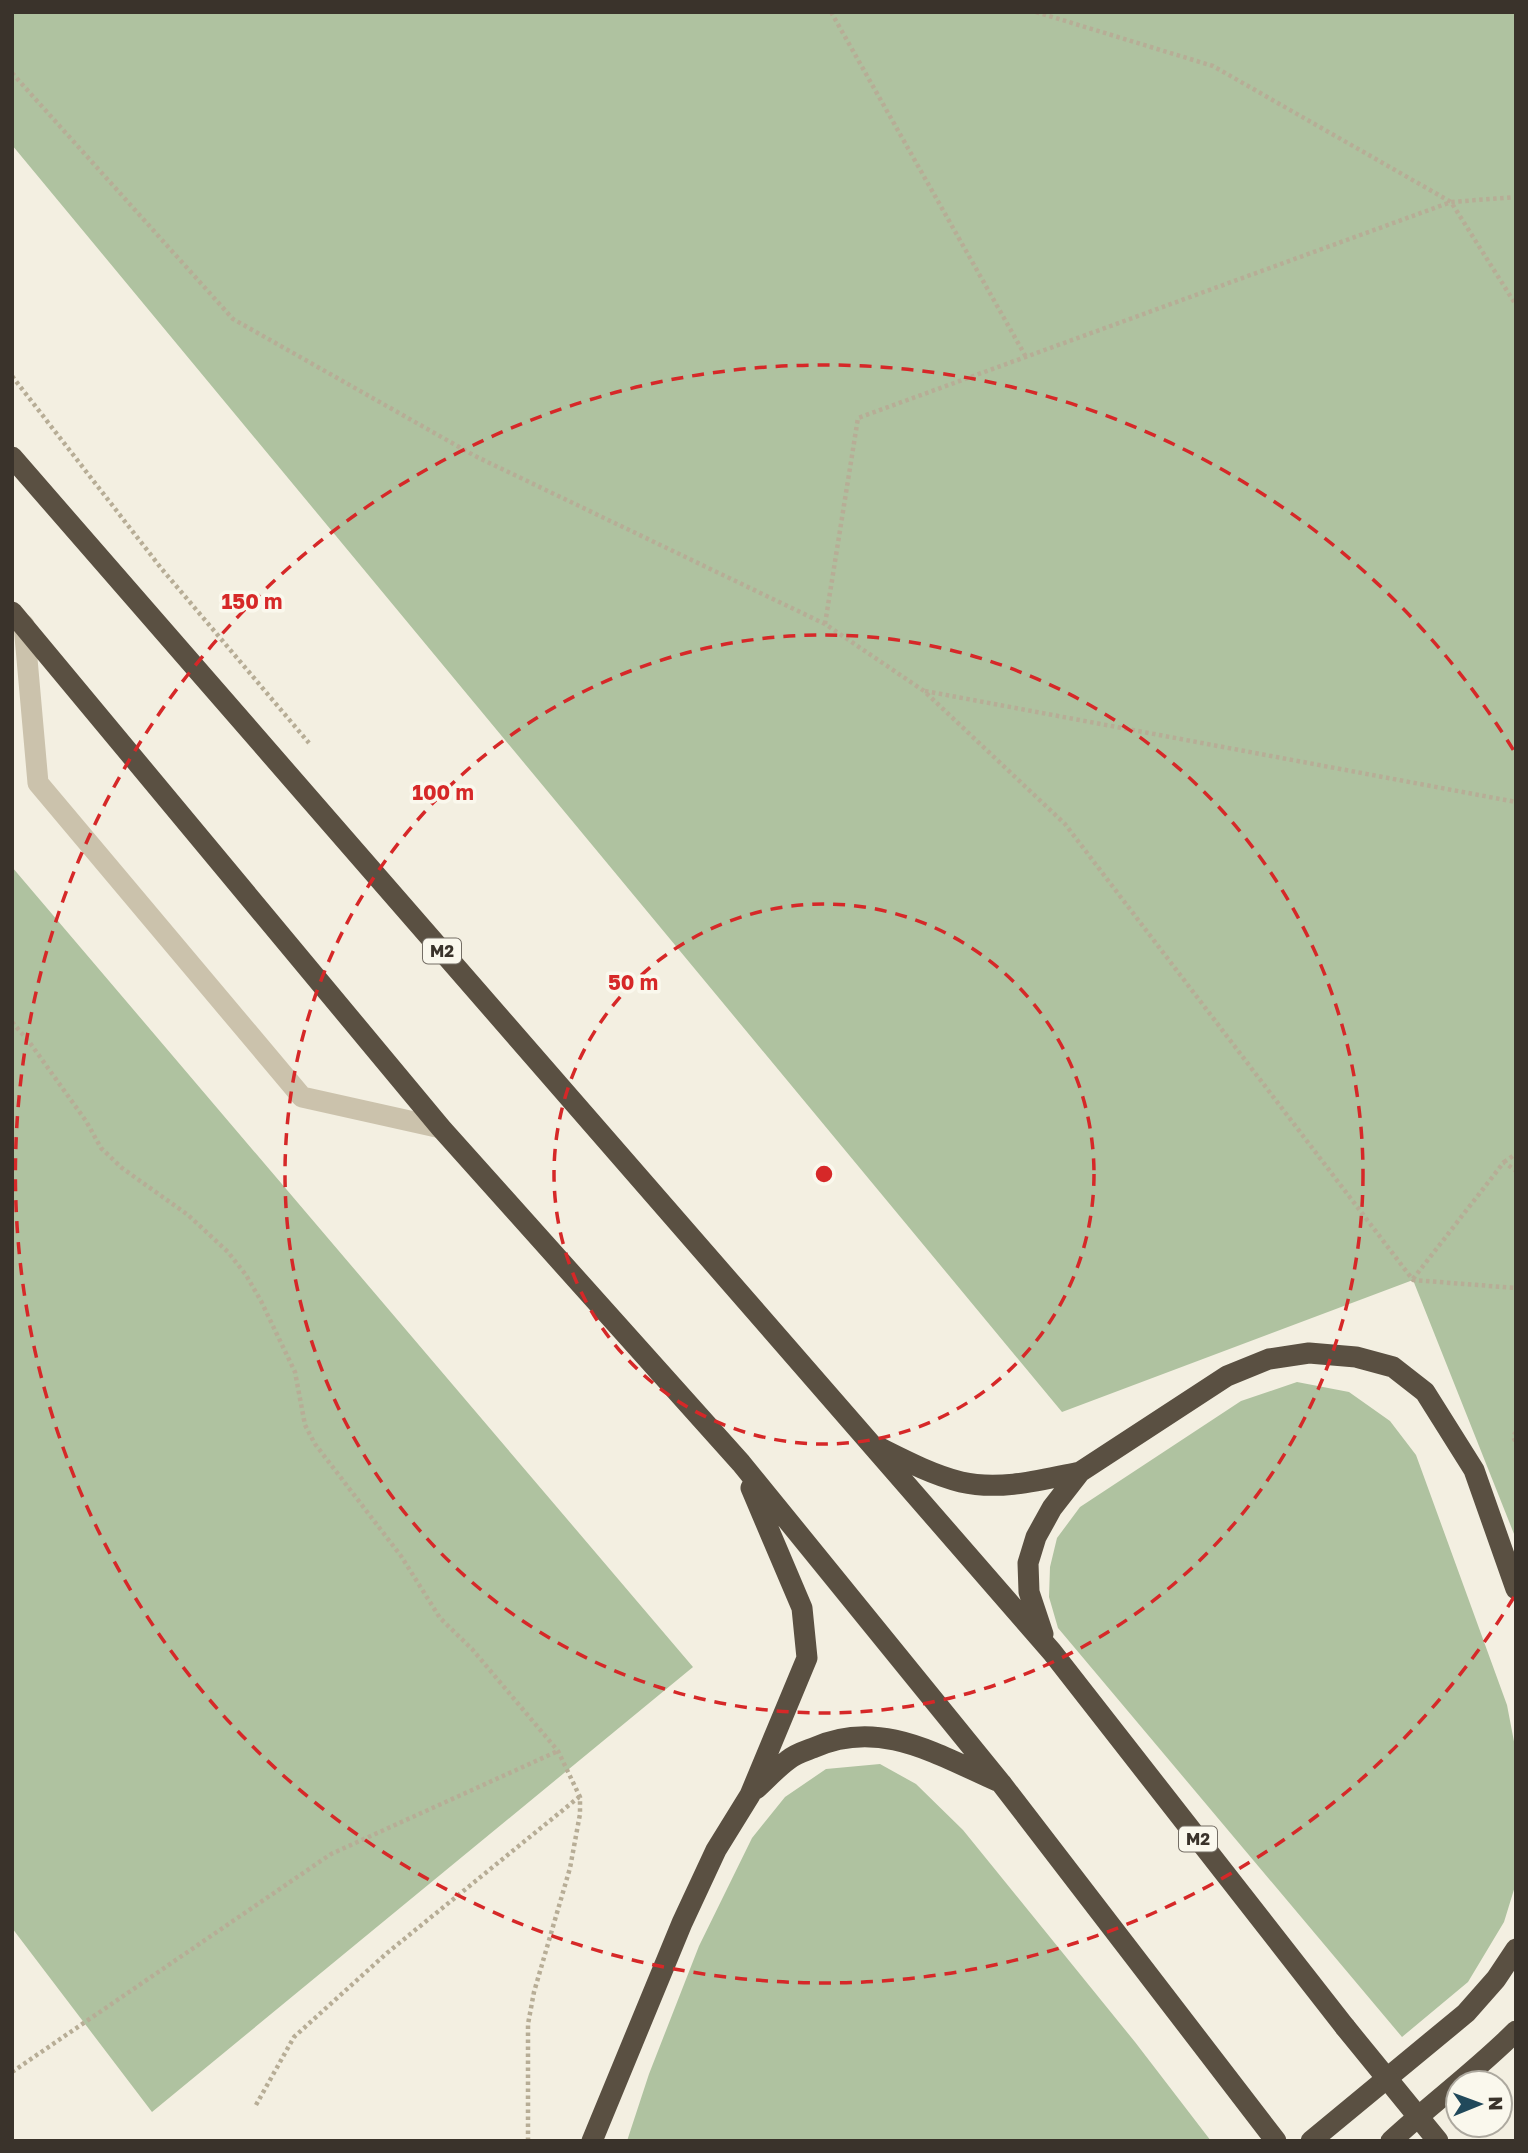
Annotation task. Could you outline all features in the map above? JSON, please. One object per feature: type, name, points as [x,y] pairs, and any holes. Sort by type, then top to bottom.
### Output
[{"type":"highway","name":"М2","points":[[12,457],[1052,1652],[1345,2027],[1438,2141]]},
{"type":"highway","points":[[18,618],[441,1128],[741,1463],[1001,1783],[1276,2141]]},
{"type":"highway","points":[[1052,1652],[1037,1622],[1029,1592],[1028,1563],[1036,1537],[1052,1508],[1080,1472],[1227,1376],[1269,1359],[1309,1353],[1356,1357],[1392,1367],[1425,1392],[1474,1470],[1516,1590]]},
{"type":"highway","points":[[872,1444],[916,1466],[961,1482],[1021,1484],[1080,1472]]},
{"type":"highway","points":[[592,2141],[682,1923],[716,1850],[750,1795],[807,1658],[802,1608],[741,1463]]},
{"type":"highway","points":[[750,1795],[790,1758],[829,1741],[859,1735],[890,1737],[925,1749],[1001,1783]]},
{"type":"highway","points":[[1311,2141],[1466,2013],[1496,1979],[1516,1949]]},
{"type":"highway","points":[[1391,2141],[1490,2057],[1516,2031]]},
{"type":"lane","points":[[18,618],[38,783],[302,1097],[441,1128]]},
{"type":"path","points":[[831,12],[1026,357]]},
{"type":"path","points":[[1036,12],[1213,66],[1451,202],[1516,305]]},
{"type":"path","points":[[12,73],[233,319],[475,456],[825,624],[924,691],[1065,824],[1413,1280],[1516,1288]]},
{"type":"path","points":[[825,624],[858,418],[1451,202],[1516,197]]},
{"type":"path","points":[[12,376],[161,568],[309,743]]},
{"type":"path","points":[[924,691],[1516,802]]},
{"type":"path","points":[[12,1022],[86,1121],[101,1148],[122,1168],[188,1214],[228,1252],[246,1275],[295,1372],[305,1424],[315,1444],[401,1556],[440,1618],[472,1649],[558,1751],[580,1797],[580,1814],[570,1868],[534,1992],[528,2024],[528,2141]]},
{"type":"path","points":[[1413,1280],[1504,1162],[1516,1154]]},
{"type":"path","points":[[1504,1162],[1516,1171]]},
{"type":"path","points":[[1516,1433],[1513,1436],[1516,1443]]},
{"type":"path","points":[[12,2072],[331,1854],[558,1751]]},
{"type":"path","points":[[256,2105],[294,2037],[387,1953],[580,1797]]},
{"type":"green space","points":[[12,12],[1516,12],[1516,1539],[1413,1280],[1062,1412],[12,145]]},
{"type":"green space","points":[[12,867],[693,1667],[152,2112],[12,1928]]},
{"type":"green space","points":[[1297,1382],[1349,1392],[1390,1421],[1416,1455],[1507,1705],[1516,1752],[1516,1883],[1504,1922],[1468,1982],[1402,2037],[1058,1628],[1049,1597],[1050,1567],[1057,1538],[1080,1507],[1241,1401]]},
{"type":"green space","points":[[880,1764],[916,1784],[963,1830],[1135,2042],[1211,2141],[627,2141],[649,2074],[699,1946],[752,1838],[785,1797],[826,1769]]}]
